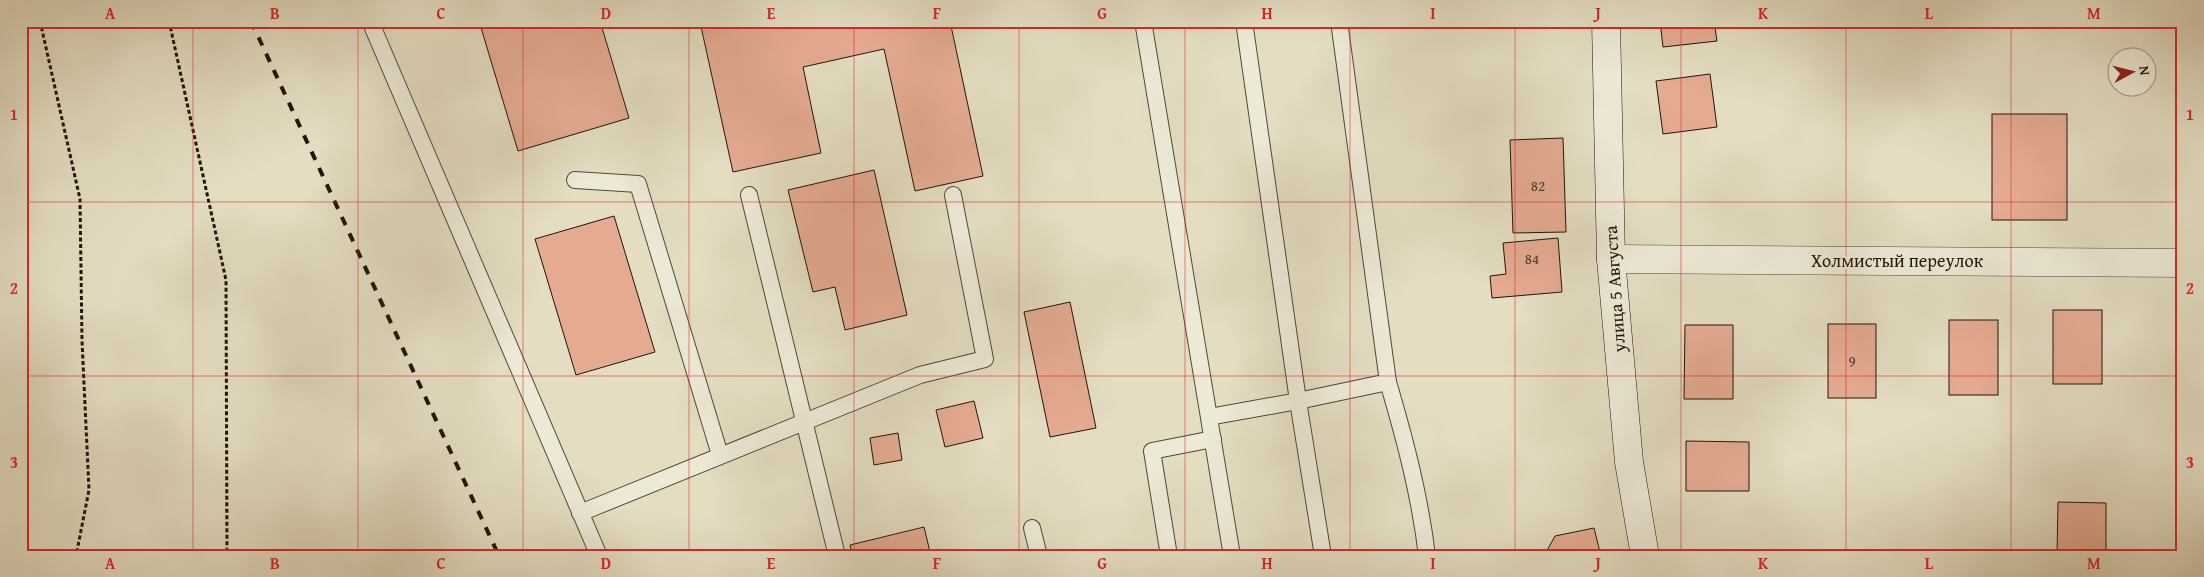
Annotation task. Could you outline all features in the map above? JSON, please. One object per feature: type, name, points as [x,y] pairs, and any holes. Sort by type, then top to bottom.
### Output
[{"type":"street","name":"улица 5 Августа","points":[[1606,21],[1611,259],[1629,462],[1645,556]]},
{"type":"street","name":"Холмистый переулок","points":[[1611,259],[2183,263]]},
{"type":"lane","points":[[370,21],[599,556]]},
{"type":"lane","points":[[1143,21],[1232,556]]},
{"type":"lane","points":[[1244,21],[1298,401],[1323,556]]},
{"type":"lane","points":[[1339,21],[1388,382],[1423,515],[1428,556]]},
{"type":"lane","points":[[575,180],[638,184],[720,455]]},
{"type":"lane","points":[[749,195],[837,556]]},
{"type":"lane","points":[[580,513],[920,376],[985,360],[953,195]]},
{"type":"lane","points":[[1209,417],[1388,382]]},
{"type":"lane","points":[[1169,556],[1152,450],[1213,439]]},
{"type":"lane","points":[[1032,528],[1039,556]]},
{"type":"path","points":[[40,21],[80,199],[82,341],[89,490],[76,556]]},
{"type":"path","points":[[169,21],[226,280],[227,556]]},
{"type":"building","points":[[479,21],[600,21],[629,118],[518,151]]},
{"type":"building","points":[[950,21],[983,176],[915,191],[884,49],[803,67],[821,153],[733,172],[700,22]]},
{"type":"building","points":[[1660,21],[1714,21],[1717,41],[1663,47]]},
{"type":"building","points":[[1710,74],[1717,127],[1663,134],[1656,81]]},
{"type":"building","points":[[1992,114],[2067,114],[2067,220],[1992,220]]},
{"type":"building","points":[[1563,138],[1566,232],[1513,233],[1510,140]]},
{"type":"building","points":[[874,170],[907,315],[845,330],[835,287],[813,292],[788,190]]},
{"type":"building","points":[[614,216],[655,352],[576,375],[535,239]]},
{"type":"building","points":[[1558,238],[1562,292],[1492,298],[1490,276],[1506,274],[1503,243]]},
{"type":"building","points":[[1070,302],[1096,428],[1050,437],[1024,312]]},
{"type":"building","points":[[2053,310],[2102,310],[2102,384],[2053,384]]},
{"type":"building","points":[[1949,320],[1998,320],[1998,395],[1949,395]]},
{"type":"building","points":[[1828,324],[1876,324],[1876,398],[1828,398]]},
{"type":"building","points":[[1685,325],[1733,325],[1733,399],[1684,399]]},
{"type":"building","points":[[974,401],[983,438],[945,447],[936,410]]},
{"type":"building","points":[[898,433],[902,460],[874,465],[870,438]]},
{"type":"building","points":[[1686,441],[1749,442],[1749,491],[1686,491]]},
{"type":"building","points":[[2058,502],[2106,503],[2106,556],[2057,556]]},
{"type":"building","points":[[924,527],[931,556],[852,556],[850,545]]},
{"type":"building","points":[[1594,528],[1601,556],[1544,556],[1555,536]]},
{"type":"building","points":[[1704,550],[1767,550],[1767,556],[1704,556]]},
{"type":"railway","points":[[251,21],[499,556]]}]
